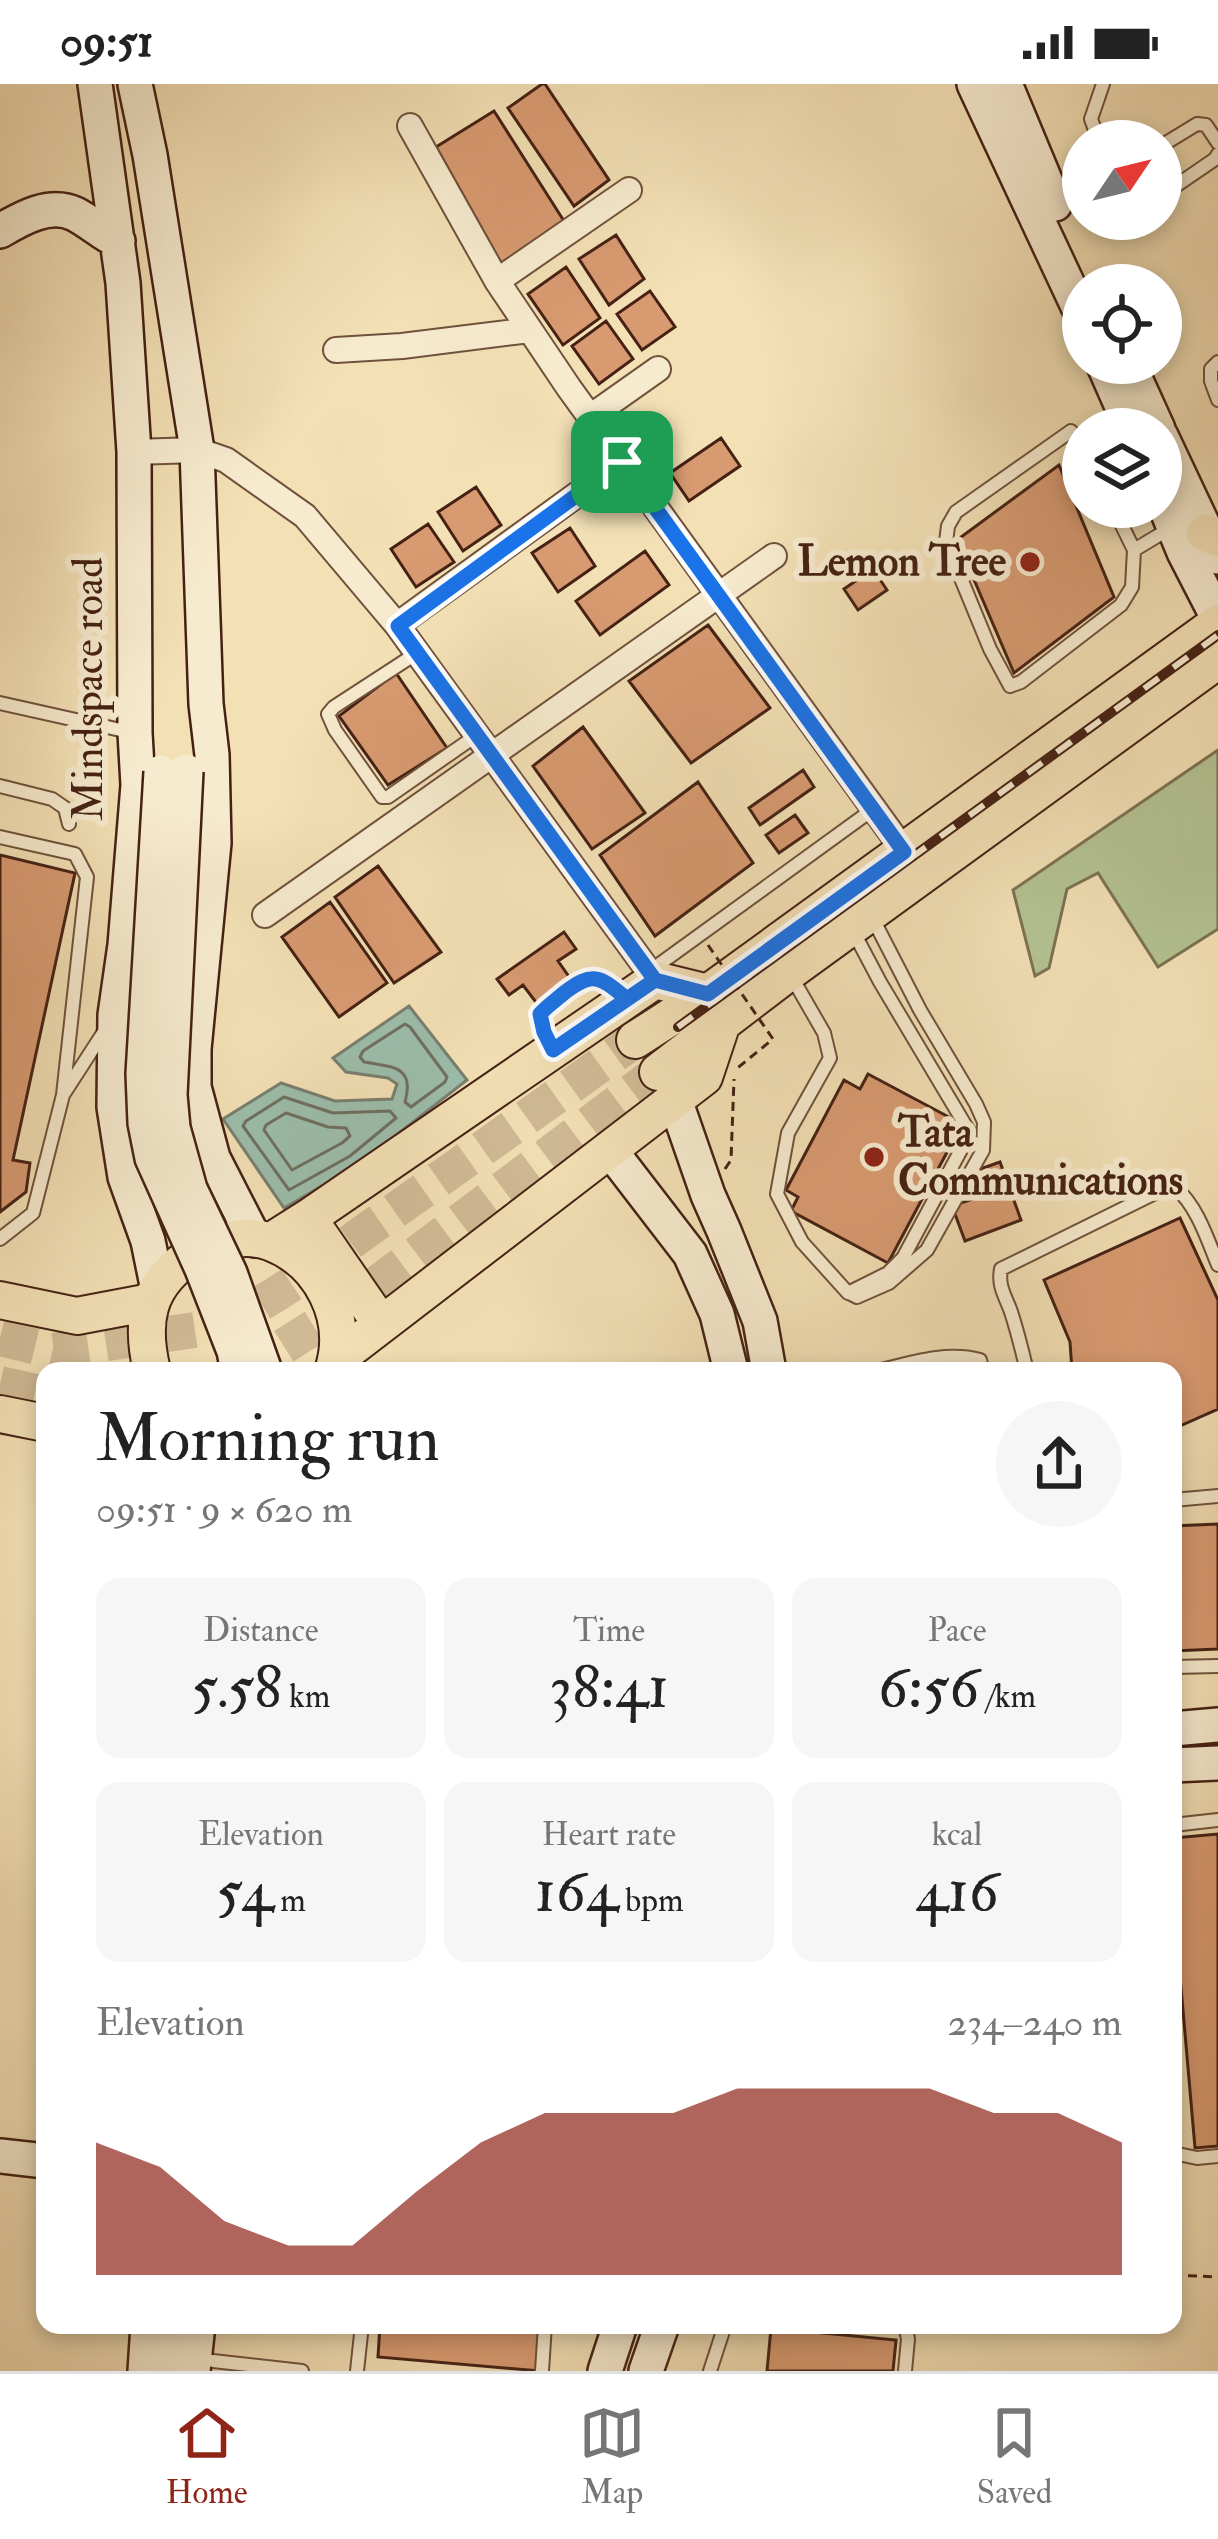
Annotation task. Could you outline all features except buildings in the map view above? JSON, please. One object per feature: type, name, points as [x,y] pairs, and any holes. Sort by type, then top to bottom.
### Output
[{"type":"main road","name":"Mindspace road","points":[[95,84],[123,283],[134,452],[138,785],[115,1015],[115,1106],[124,1177],[148,1241],[154,1296]]},
{"type":"main road","points":[[135,84],[197,450],[214,843],[194,1087],[213,1158],[262,1241]]},
{"type":"main road","points":[[150,155],[160,137],[157,84]]},
{"type":"main road","points":[[974,84],[1062,272]]},
{"type":"main road","points":[[1005,84],[1083,264]]},
{"type":"main road","points":[[0,231],[50,209],[74,213],[118,242]]},
{"type":"main road","points":[[337,1362],[610,1150],[666,1086],[704,1077],[715,1009],[904,852],[1218,620],[1182,495]]},
{"type":"main road","points":[[635,1040],[789,973],[1218,660]]},
{"type":"main road","points":[[206,704],[174,771],[143,1074],[145,1124],[152,1158],[202,1269],[236,1362]]},
{"type":"main road","points":[[135,725],[174,771],[173,1128],[190,1189],[230,1273],[262,1362]]},
{"type":"main road","points":[[262,1241],[308,1219],[644,984],[715,1009]]},
{"type":"main road","points":[[666,1086],[760,1322],[767,1362]]},
{"type":"main road","points":[[610,1150],[690,1254],[712,1305],[728,1362]]},
{"type":"main road","points":[[674,1234],[713,1208]]},
{"type":"main road","points":[[308,1219],[381,1324]]},
{"type":"main road","points":[[150,1362],[146,1346],[154,1296],[174,1269],[195,1253],[238,1239],[262,1241],[310,1269],[325,1288],[337,1322],[335,1362]]},
{"type":"main road","points":[[712,1305],[746,1285]]},
{"type":"main road","points":[[0,1300],[76,1316],[154,1296]]},
{"type":"main road","points":[[0,1414],[36,1421]]},
{"type":"main road","points":[[1182,1728],[1218,1725]]},
{"type":"main road","points":[[1182,1764],[1218,1762]]},
{"type":"main road","points":[[0,2156],[36,2160]]},
{"type":"main road","points":[[0,2174],[36,2177]]},
{"type":"main road","points":[[145,2371],[147,2334]]},
{"type":"main road","points":[[167,2371],[171,2334]]},
{"type":"main road","points":[[200,2334],[206,2368]]},
{"type":"main road","points":[[206,2368],[214,2334]]},
{"type":"main road","points":[[605,2371],[617,2334]]},
{"type":"main road","points":[[646,2371],[659,2334]]},
{"type":"street","points":[[410,126],[530,330],[904,852]]},
{"type":"street","points":[[497,281],[629,190]]},
{"type":"street","points":[[336,350],[530,330]]},
{"type":"street","points":[[590,417],[658,369]]},
{"type":"street","points":[[134,452],[197,450],[237,466],[305,516],[398,626],[484,744],[644,984]]},
{"type":"street","points":[[398,626],[622,462]]},
{"type":"street","points":[[265,915],[484,744],[774,556]]},
{"type":"lane","points":[[1091,120],[1103,84]]},
{"type":"lane","points":[[1182,133],[1197,124],[1206,125],[1218,143]]},
{"type":"lane","points":[[1182,182],[1218,154]]},
{"type":"lane","points":[[1218,362],[1211,369],[1211,381],[1218,400]]},
{"type":"lane","points":[[1062,437],[956,512],[948,526],[946,542],[1010,686],[1022,682],[1120,605],[1132,587],[1134,550],[1123,528]]},
{"type":"lane","points":[[1134,550],[1195,530]]},
{"type":"lane","points":[[417,652],[328,714],[334,730],[382,797],[484,744]]},
{"type":"lane","points":[[0,703],[135,725]]},
{"type":"lane","points":[[0,786],[52,800],[65,808],[69,824]]},
{"type":"lane","points":[[644,984],[872,810]]},
{"type":"lane","points":[[0,837],[75,854],[87,877],[63,1094],[33,1213],[0,1239]]},
{"type":"lane","points":[[848,1293],[888,1273],[903,1258],[970,1133],[880,982],[861,921]]},
{"type":"lane","points":[[789,973],[821,1028],[830,1058],[788,1133],[777,1195],[802,1242],[857,1297],[889,1283],[926,1250],[983,1150],[984,1122],[920,1010],[861,921]]},
{"type":"lane","points":[[63,1094],[115,1015]]},
{"type":"lane","points":[[1024,1362],[1001,1290],[1000,1269],[1175,1187],[1200,1223],[1218,1264]]},
{"type":"lane","points":[[915,1362],[972,1357],[981,1362]]},
{"type":"lane","points":[[1182,1499],[1218,1496]]},
{"type":"lane","points":[[1182,1667],[1218,1666]]},
{"type":"lane","points":[[1182,1824],[1218,1820]]},
{"type":"lane","points":[[1182,2154],[1218,2156]]},
{"type":"lane","points":[[357,2371],[361,2334]]},
{"type":"lane","points":[[542,2371],[544,2334]]},
{"type":"lane","points":[[710,2371],[722,2334]]},
{"type":"lane","points":[[905,2371],[907,2334]]},
{"type":"lane","points":[[206,2368],[302,2371]]},
{"type":"path","points":[[708,945],[772,1039],[735,1070],[731,1160]]},
{"type":"path","points":[[1182,2275],[1218,2277]]},
{"type":"green space","points":[[1218,750],[1218,929],[1158,967],[1098,873],[1067,889],[1049,968],[1035,976],[1013,890]]},
{"type":"water","points":[[409,1006],[467,1080],[358,1165],[284,1208],[223,1119],[281,1083],[335,1101],[392,1099],[397,1084],[388,1078],[346,1072],[333,1058]]},
{"type":"tunnel","points":[[0,1338],[54,1351],[208,1328],[231,1319],[297,1280],[635,1040]]},
{"type":"tunnel","points":[[256,1362],[346,1307],[658,1072]]},
{"type":"tunnel","points":[[0,1384],[36,1392]]},
{"type":"railway","points":[[678,1027],[1218,635]]},
{"type":"place","name":"Lemon Tree","points":[[1030,562]]},
{"type":"place","name":"Tata Communications","points":[[874,1157]]},
{"type":"route","points":[[622,462],[398,626],[655,980],[553,1050],[540,1014],[581,980],[593,977],[606,982],[627,999],[655,980],[708,994],[904,852],[622,462]]}]
